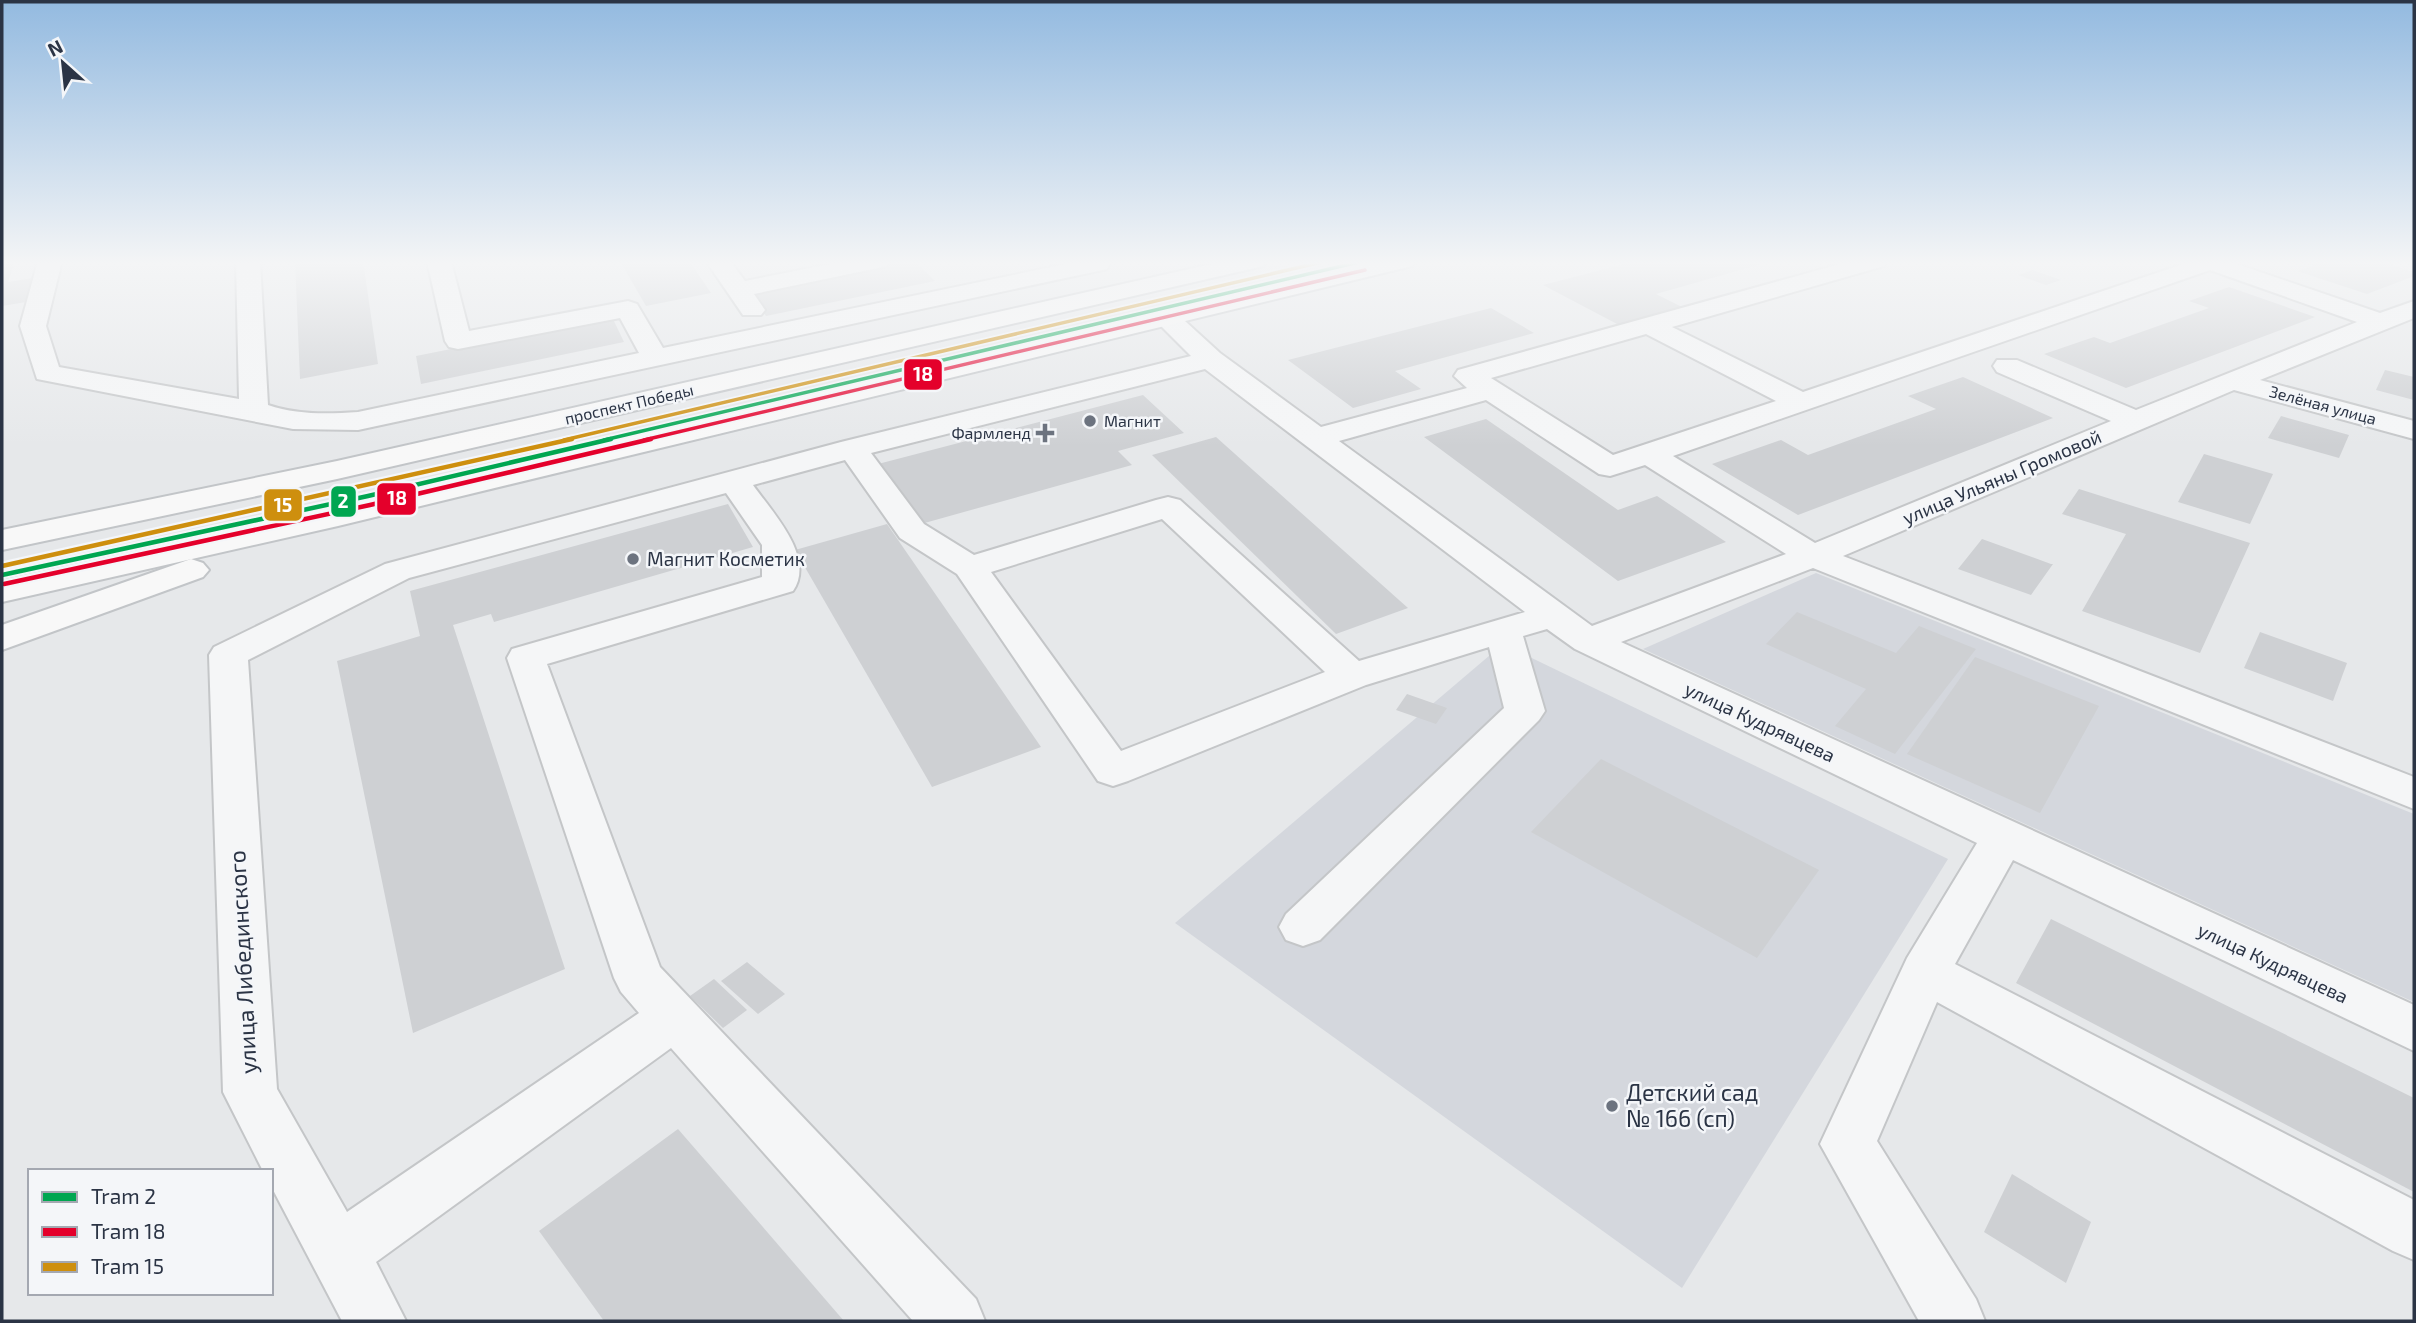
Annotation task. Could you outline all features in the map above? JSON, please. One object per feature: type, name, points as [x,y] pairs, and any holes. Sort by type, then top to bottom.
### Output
[{"type":"main road","name":"проспект Победы","points":[[2,540],[350,467],[983,323]]},
{"type":"main road","points":[[2,591],[338,516],[1141,323]]},
{"type":"main road","points":[[2,638],[338,516]]},
{"type":"street","points":[[34,323],[47,373],[254,410],[281,420],[324,424],[358,421],[824,323]]},
{"type":"street","points":[[250,323],[254,410]]},
{"type":"street","points":[[454,323],[458,341],[555,323]]},
{"type":"street","points":[[636,323],[655,358]]},
{"type":"street","points":[[761,323],[769,335]]},
{"type":"street","name":"улица Кудрявцева","points":[[1171,323],[1210,359],[1588,641],[2414,1029]]},
{"type":"street","points":[[1657,323],[1468,376],[1610,467],[2031,323]]},
{"type":"street","name":"улица Ульяны Громовой","points":[[1588,641],[1813,556],[2232,381],[2379,323]]},
{"type":"street","points":[[1649,325],[1801,402]]},
{"type":"street","points":[[954,1321],[639,978],[527,658],[780,583],[779,545],[734,481],[1210,359]]},
{"type":"street","points":[[2007,366],[2136,421]]},
{"type":"street","name":"Зелёная улица","points":[[2232,381],[2414,430]]},
{"type":"street","points":[[1315,438],[1490,390]]},
{"type":"street","points":[[852,449],[912,531],[970,567],[1113,771],[1352,676],[1553,615]]},
{"type":"street","points":[[1648,454],[1813,556],[2414,794]]},
{"type":"street","name":"улица Либединского","points":[[375,1321],[250,1092],[229,655],[397,571],[734,481]]},
{"type":"street","points":[[970,567],[1167,507],[1352,676]]},
{"type":"street","points":[[1303,927],[1525,711],[1503,630]]},
{"type":"street","points":[[1954,1321],[1849,1144],[1925,972],[2004,836]]},
{"type":"street","points":[[1925,972],[2414,1231]]},
{"type":"street","points":[[337,1254],[674,1017]]},
{"type":"shaded area","points":[[1816,573],[2414,814],[2414,1002],[1643,649]]},
{"type":"shaded area","name":"Детский сад № 166 (сп)","points":[[1503,644],[1948,859],[1682,1288],[1175,923]]},
{"type":"building","points":[[298,323],[372,323],[378,364],[300,379]]},
{"type":"building","points":[[583,323],[615,323],[624,342],[421,384],[416,356]]},
{"type":"building","points":[[1433,323],[1516,323],[1534,333],[1395,371],[1421,389],[1353,408],[1288,360]]},
{"type":"building","points":[[2167,323],[2300,323],[2126,388],[2044,354],[2094,337],[2110,343]]},
{"type":"building","points":[[2385,370],[2414,377],[2414,400],[2376,390]]},
{"type":"building","points":[[1963,377],[2053,418],[1798,515],[1712,464],[1781,440],[1808,455],[1936,409],[1908,396]]},
{"type":"building","points":[[1143,395],[1184,433],[1118,451],[1132,465],[921,524],[878,464]]},
{"type":"building","points":[[2281,416],[2349,435],[2339,458],[2268,438]]},
{"type":"building","points":[[1486,419],[1618,510],[1657,496],[1726,542],[1618,581],[1424,437]]},
{"type":"building","points":[[1216,437],[1408,608],[1336,634],[1152,455]]},
{"type":"building","points":[[2204,454],[2273,474],[2250,524],[2178,502]]},
{"type":"building","points":[[2079,489],[2250,543],[2200,653],[2082,611],[2126,534],[2062,514]]},
{"type":"building","points":[[728,504],[753,547],[494,622],[491,614],[453,625],[565,969],[413,1033],[337,661],[420,636],[410,591]]},
{"type":"building","points":[[887,524],[1041,747],[932,787],[795,550]]},
{"type":"building","points":[[1982,539],[2053,564],[2031,595],[1958,569]]},
{"type":"building","points":[[1797,612],[1896,653],[1919,626],[1976,649],[1895,754],[1835,726],[1866,689],[1766,644]]},
{"type":"building","points":[[2260,632],[2347,663],[2333,701],[2244,668]]},
{"type":"building","points":[[1975,657],[2099,706],[2040,813],[1907,754]]},
{"type":"building","points":[[1407,694],[1447,708],[1436,724],[1396,710]]},
{"type":"building","points":[[1601,759],[1819,870],[1757,958],[1531,832]]},
{"type":"building","points":[[2051,919],[2414,1098],[2414,1192],[2016,983]]},
{"type":"building","points":[[747,962],[785,994],[758,1014],[721,981]]},
{"type":"building","points":[[714,979],[747,1010],[723,1028],[690,996]]},
{"type":"building","points":[[678,1129],[844,1321],[604,1321],[539,1231]]},
{"type":"building","points":[[2012,1174],[2091,1222],[2066,1283],[1984,1232]]},
{"type":"tram line","name":"15","points":[[2,566],[366,487],[1064,323]]},
{"type":"tram line","name":"2","points":[[2,575],[368,496],[1102,323]]},
{"type":"tram line","name":"18","points":[[4,584],[370,505],[1142,323]]},
{"type":"place","name":"Магнит","points":[[1090,421]]},
{"type":"place","name":"Фармленд","points":[[1045,433]]},
{"type":"place","name":"Магнит Косметик","points":[[633,559]]},
{"type":"place","name":"Детский сад № 166 (сп)","points":[[1612,1106]]}]
